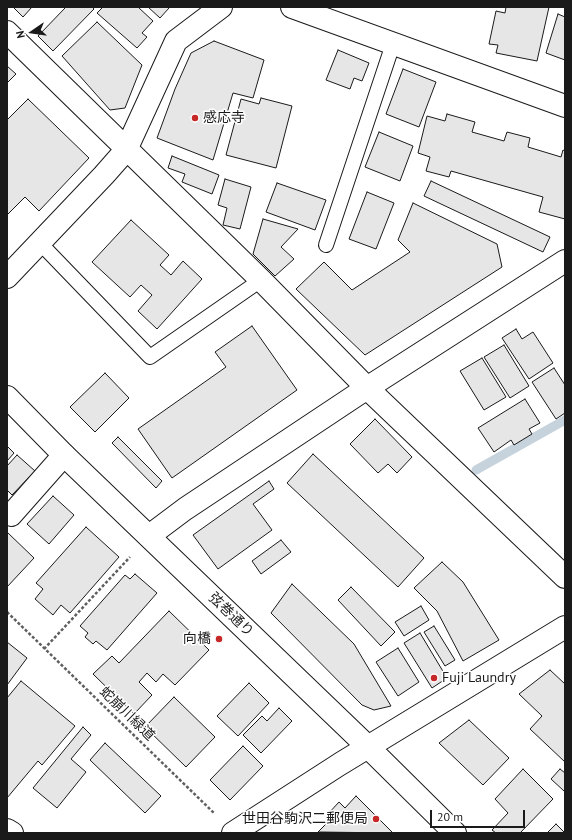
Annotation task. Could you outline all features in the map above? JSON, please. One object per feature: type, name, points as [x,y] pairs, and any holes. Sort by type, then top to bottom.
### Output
[{"type":"street","points":[[7,277],[104,176],[126,150],[176,41],[221,7]]},
{"type":"street","points":[[292,7],[565,106]]},
{"type":"street","points":[[7,32],[126,150],[261,280],[367,388],[565,577]]},
{"type":"street","points":[[149,536],[185,508],[367,388],[565,261]]},
{"type":"street","name":"弦巻通り","points":[[7,397],[64,455],[368,747],[455,833]]},
{"type":"street","points":[[11,515],[64,455]]},
{"type":"street","points":[[233,833],[368,747],[565,627]]},
{"type":"street","points":[[7,830],[12,833]]},
{"type":"lane","points":[[326,245],[393,44]]},
{"type":"lane","points":[[40,244],[150,357],[261,280]]},
{"type":"path","points":[[44,649],[149,536]]},
{"type":"path","name":"蛇崩川緑道","points":[[7,612],[216,816]]},
{"type":"building","points":[[13,7],[32,7],[23,17]]},
{"type":"building","points":[[66,7],[92,7],[94,9],[53,51],[38,36]]},
{"type":"building","points":[[103,7],[138,7],[153,21],[142,33],[147,37],[137,48],[97,13]]},
{"type":"building","points":[[148,7],[168,7],[169,8],[160,18]]},
{"type":"building","points":[[506,7],[549,7],[537,61],[496,53],[498,45],[489,44],[496,11],[505,13]]},
{"type":"building","points":[[558,14],[565,17],[565,60],[546,53]]},
{"type":"building","points":[[97,22],[142,65],[125,108],[110,110],[62,56]]},
{"type":"building","name":"感応寺","points":[[214,41],[264,60],[253,98],[233,93],[213,160],[157,138],[175,89],[191,53]]},
{"type":"building","points":[[338,50],[369,63],[362,81],[354,78],[350,89],[326,80]]},
{"type":"building","points":[[7,66],[16,74],[7,83]]},
{"type":"building","points":[[403,69],[436,82],[419,127],[386,114]]},
{"type":"building","points":[[261,98],[292,106],[276,168],[226,155],[241,99],[259,104]]},
{"type":"building","points":[[28,99],[89,158],[39,211],[25,197],[7,215],[7,120]]},
{"type":"building","points":[[447,114],[475,122],[472,132],[504,141],[507,132],[530,138],[528,147],[561,157],[563,150],[565,151],[565,219],[539,212],[543,197],[451,171],[449,177],[426,171],[430,157],[418,153],[427,116],[445,121]]},
{"type":"building","points":[[379,132],[413,146],[400,181],[365,167]]},
{"type":"building","points":[[172,156],[219,175],[212,194],[182,182],[185,174],[168,168]]},
{"type":"building","points":[[225,179],[251,187],[240,229],[223,225],[227,208],[218,205]]},
{"type":"building","points":[[431,181],[550,237],[543,252],[424,196]]},
{"type":"building","points":[[277,183],[326,200],[315,230],[266,212]]},
{"type":"building","points":[[367,192],[394,203],[376,249],[349,239]]},
{"type":"building","points":[[413,203],[497,244],[502,267],[365,355],[296,289],[324,262],[352,290],[410,252],[398,240]]},
{"type":"building","points":[[263,219],[298,229],[281,247],[294,259],[275,276],[253,254]]},
{"type":"building","points":[[131,220],[169,255],[160,265],[171,275],[183,261],[202,279],[157,329],[138,311],[152,295],[141,285],[130,297],[92,262]]},
{"type":"building","points":[[252,326],[297,390],[172,478],[138,429],[226,367],[215,352]]},
{"type":"building","points":[[516,329],[522,339],[533,332],[553,363],[529,379],[502,338]]},
{"type":"building","points":[[504,345],[529,386],[510,398],[484,357]]},
{"type":"building","points":[[482,358],[506,397],[484,410],[460,371]]},
{"type":"building","points":[[554,368],[565,385],[565,413],[556,419],[532,382]]},
{"type":"building","points":[[105,373],[129,398],[95,432],[70,407]]},
{"type":"building","points":[[525,399],[540,423],[529,429],[532,434],[514,445],[511,440],[494,452],[478,428]]},
{"type":"building","points":[[375,419],[412,457],[397,473],[388,464],[378,473],[350,444]]},
{"type":"building","points":[[118,437],[162,481],[156,488],[112,443]]},
{"type":"building","points":[[7,446],[14,453],[7,461]]},
{"type":"building","points":[[313,454],[424,558],[398,587],[287,483]]},
{"type":"building","points":[[17,455],[35,471],[12,495],[7,490],[7,466]]},
{"type":"building","points":[[269,481],[274,489],[253,504],[272,530],[218,569],[193,535]]},
{"type":"building","points":[[53,496],[74,515],[49,544],[27,524]]},
{"type":"building","points":[[86,527],[119,557],[70,613],[61,605],[53,615],[35,599],[43,589],[36,583]]},
{"type":"building","points":[[7,532],[34,558],[7,587]]},
{"type":"building","points":[[281,540],[291,552],[261,574],[252,561]]},
{"type":"building","points":[[442,562],[463,582],[499,640],[463,661],[437,611],[414,588]]},
{"type":"building","points":[[135,574],[157,593],[107,650],[96,641],[93,644],[85,637],[88,633],[80,626],[125,575],[130,579]]},
{"type":"building","points":[[292,584],[354,644],[391,706],[374,710],[362,705],[271,613]]},
{"type":"building","points":[[351,587],[395,632],[381,646],[338,600]]},
{"type":"building","points":[[421,606],[429,620],[404,636],[395,622]]},
{"type":"building","points":[[169,611],[209,650],[175,685],[163,674],[156,682],[147,673],[139,682],[152,695],[134,714],[93,674],[112,656],[119,663]]},
{"type":"building","points":[[434,626],[455,660],[445,666],[424,632]]},
{"type":"building","points":[[420,633],[447,678],[432,688],[404,643]]},
{"type":"building","points":[[7,642],[27,658],[7,685]]},
{"type":"building","points":[[398,648],[419,682],[398,696],[376,662]]},
{"type":"building","points":[[550,670],[565,684],[565,762],[530,729],[542,716],[519,694]]},
{"type":"building","points":[[21,681],[75,726],[42,765],[38,761],[7,798],[7,698]]},
{"type":"building","points":[[249,683],[269,703],[238,736],[217,716]]},
{"type":"building","points":[[174,697],[215,737],[186,767],[145,727]]},
{"type":"building","points":[[279,708],[292,721],[261,753],[243,735],[262,716],[267,721]]},
{"type":"building","points":[[469,720],[509,758],[483,785],[439,743]]},
{"type":"building","points":[[83,727],[91,735],[71,759],[86,772],[57,808],[33,788]]},
{"type":"building","points":[[105,743],[161,796],[145,813],[90,760]]},
{"type":"building","points":[[243,746],[263,766],[230,800],[210,780]]},
{"type":"building","points":[[523,769],[553,799],[520,833],[496,833],[492,830],[508,813],[495,799]]},
{"type":"building","points":[[560,769],[565,773],[564,791],[551,779]]},
{"type":"building","points":[[356,796],[393,833],[318,832],[332,818],[328,814],[339,802],[345,808]]},
{"type":"building","points":[[556,824],[565,833],[547,833]]},
{"type":"waterway","points":[[476,470],[565,420]]},
{"type":"place","name":"感応寺","points":[[195,118]]},
{"type":"place","name":"向橋","points":[[219,639]]},
{"type":"place","name":"Fuji Laundry","points":[[434,678]]},
{"type":"place","name":"世田谷駒沢二郵便局","points":[[376,819]]}]
